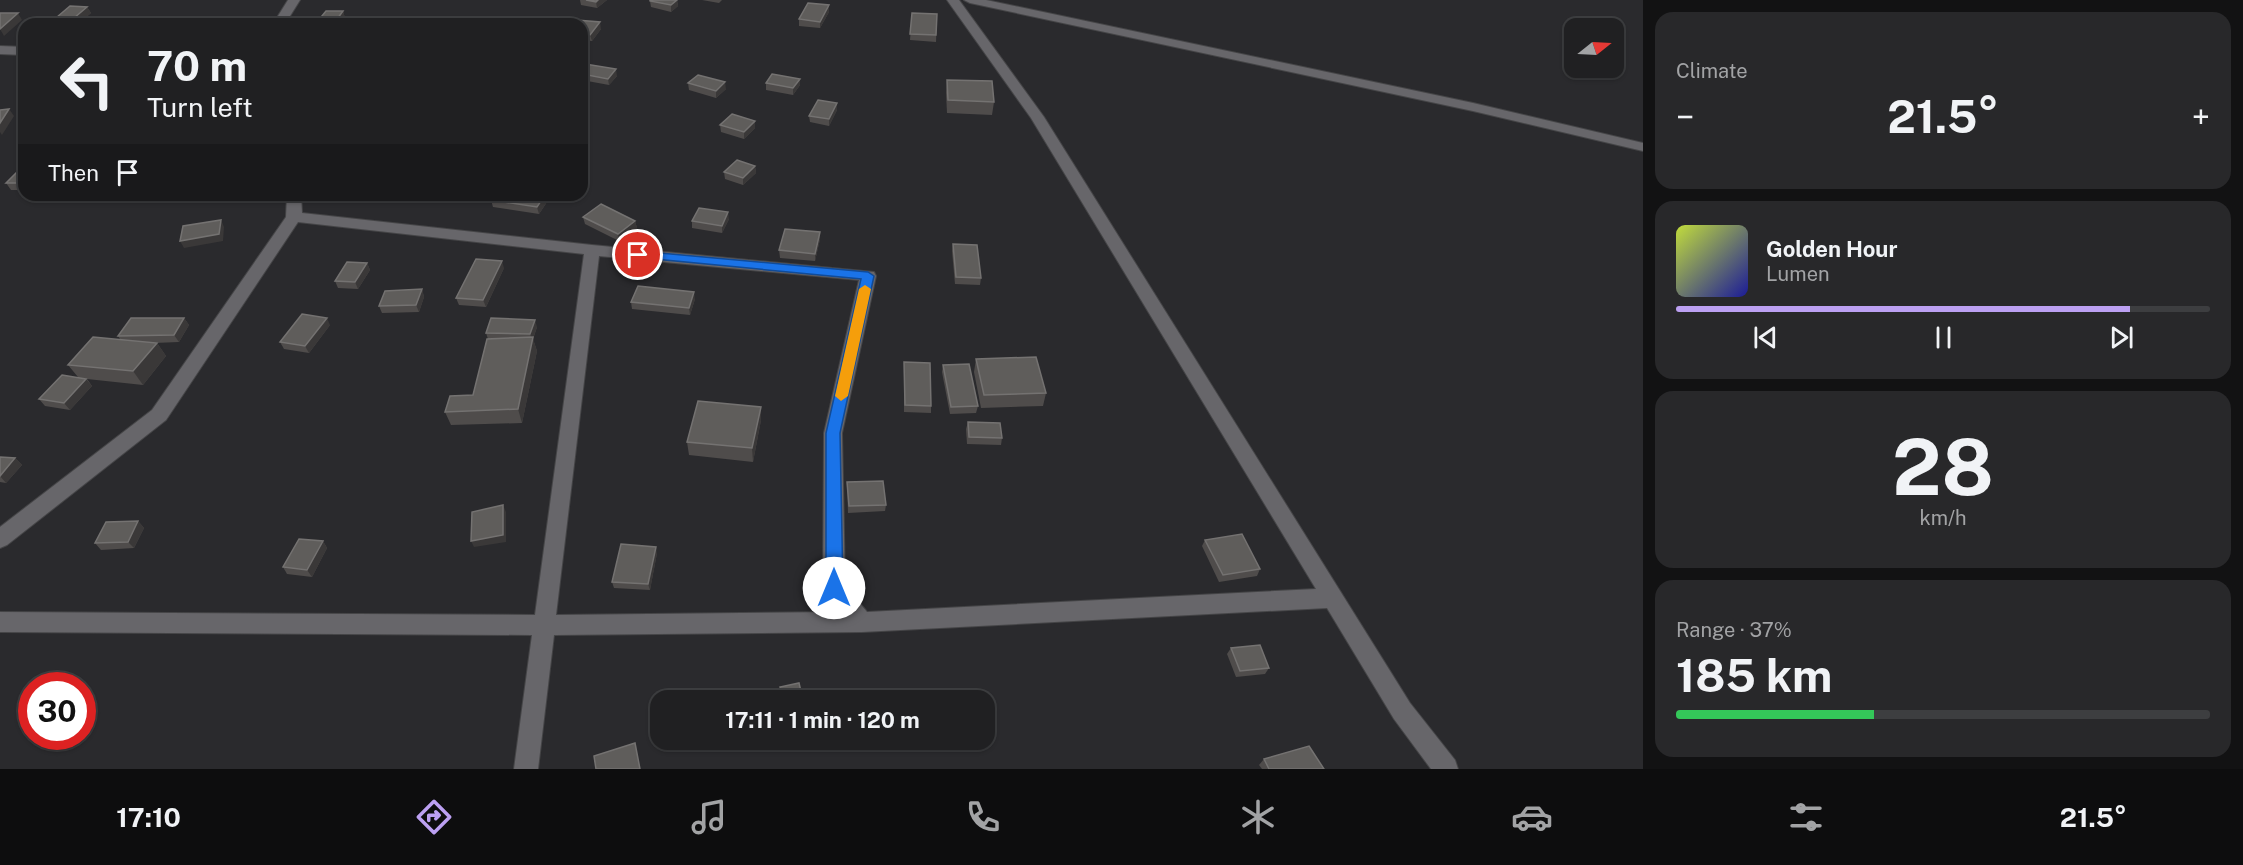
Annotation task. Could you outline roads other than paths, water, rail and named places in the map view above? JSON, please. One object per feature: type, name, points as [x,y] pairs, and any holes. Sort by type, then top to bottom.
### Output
[{"type":"street","points":[[283,18],[294,0]]},
{"type":"street","points":[[953,0],[1036,117],[1402,711],[1446,769]]},
{"type":"street","points":[[970,0],[1473,107],[1643,147]]},
{"type":"street","points":[[0,50],[18,51]]},
{"type":"street","points":[[0,539],[159,415],[294,217],[294,201]]},
{"type":"street","points":[[294,217],[592,250],[868,276],[833,433],[834,588],[862,622]]},
{"type":"street","points":[[525,769],[592,250]]},
{"type":"street","points":[[0,622],[544,625],[862,622],[1332,597]]}]
